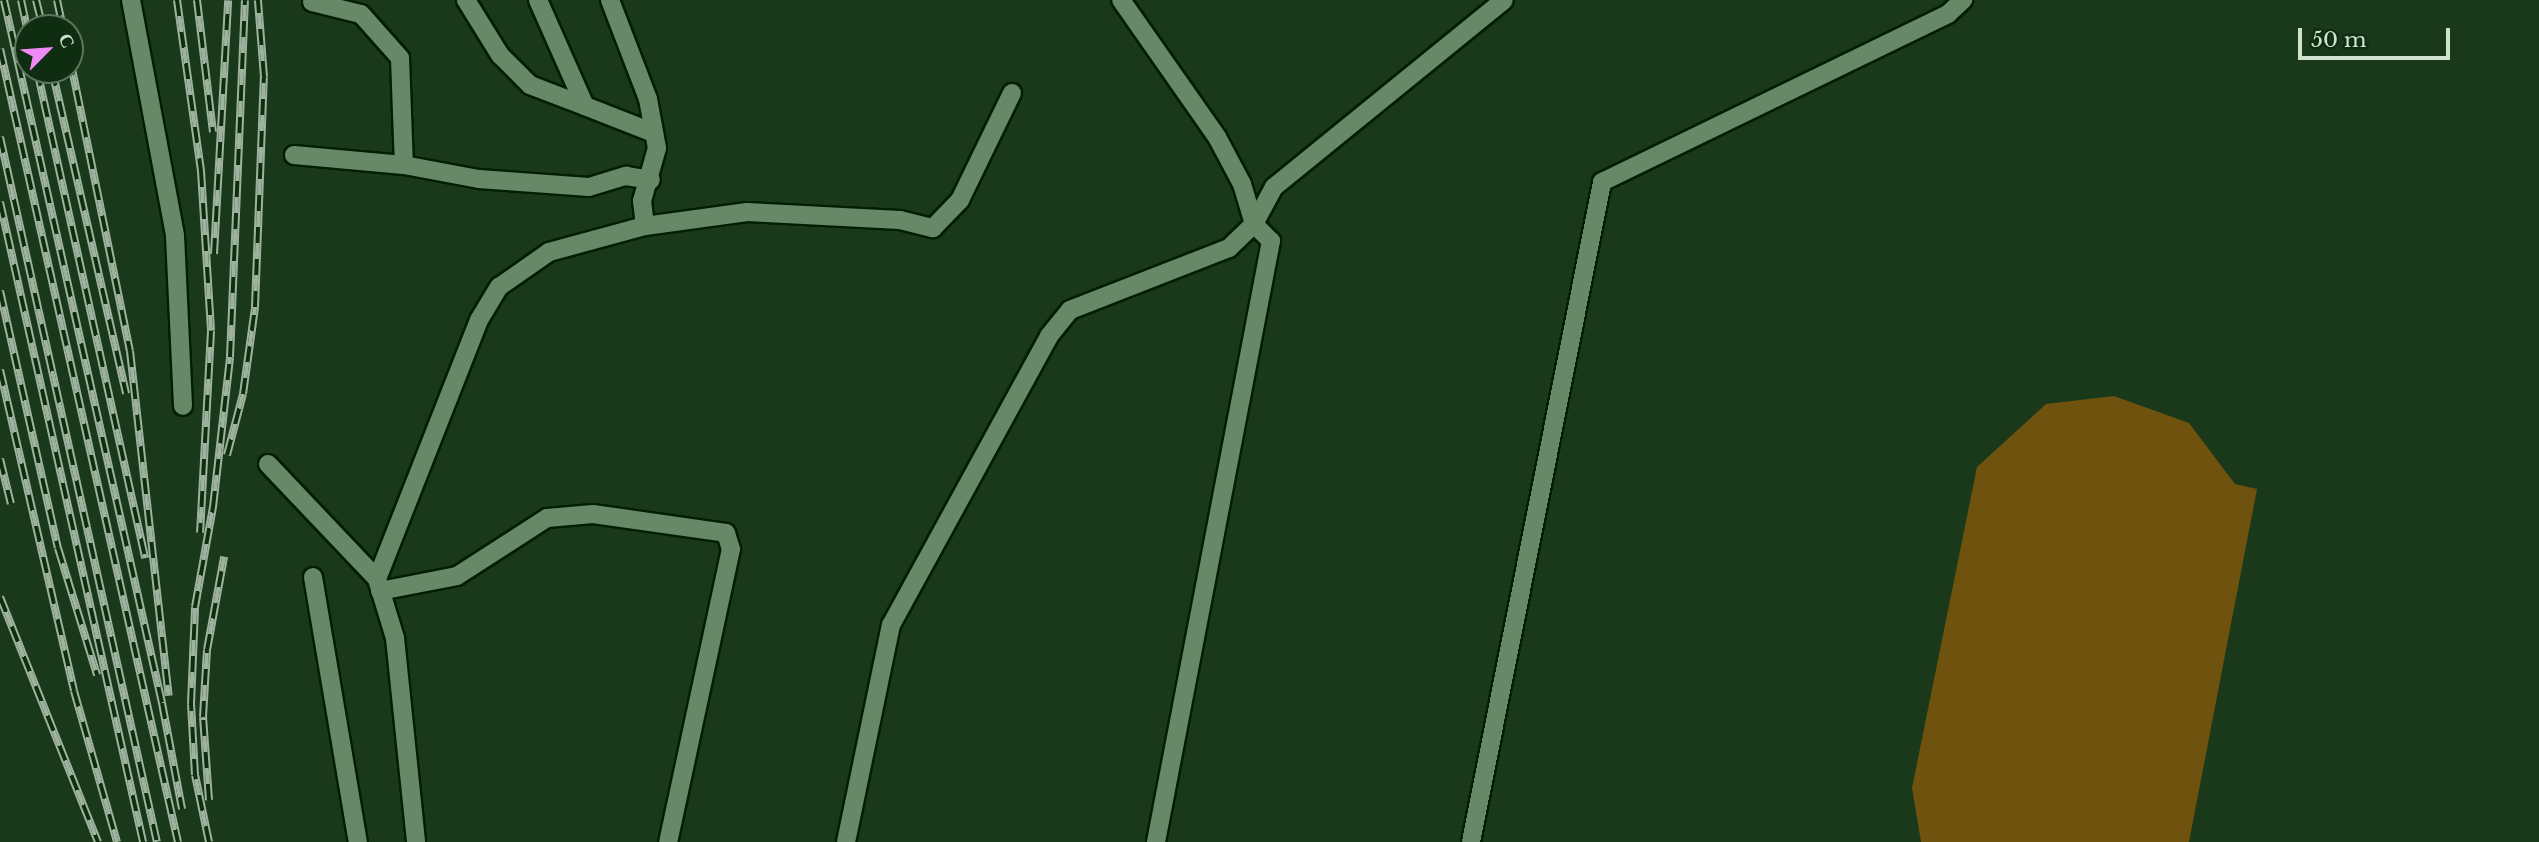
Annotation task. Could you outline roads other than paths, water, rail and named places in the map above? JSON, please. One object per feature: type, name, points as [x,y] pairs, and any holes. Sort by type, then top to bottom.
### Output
[{"type":"street","points":[[131,0],[175,236],[183,406]]},
{"type":"street","points":[[466,0],[500,55],[530,85],[654,133]]},
{"type":"street","points":[[538,0],[585,106]]},
{"type":"street","points":[[610,0],[648,99],[657,148],[651,180],[642,201],[645,226]]},
{"type":"street","points":[[1121,0],[1217,137],[1242,184],[1254,223],[1271,241],[1156,842]]},
{"type":"street","points":[[846,842],[891,625],[1049,336],[1070,310],[1229,248],[1254,223],[1274,187],[1504,0]]},
{"type":"street","points":[[1471,842],[1602,182],[1948,14],[1963,0]]},
{"type":"street","points":[[312,2],[360,15],[400,58],[404,165]]},
{"type":"street","points":[[378,585],[479,320],[499,287],[549,252],[645,226],[747,212],[900,220],[933,228],[960,200],[1012,93]]},
{"type":"street","points":[[294,155],[404,165],[479,179],[589,187],[626,176],[651,180]]},
{"type":"street","points":[[268,464],[378,585],[395,638],[416,842]]},
{"type":"street","points":[[378,585],[457,576],[547,518],[593,514],[726,533],[731,549],[668,842]]},
{"type":"street","points":[[313,577],[358,842]]},
{"type":"railway","points":[[4,0],[162,703],[182,809]]},
{"type":"railway","points":[[21,0],[24,14]]},
{"type":"railway","points":[[36,0],[40,14]]},
{"type":"railway","points":[[57,0],[60,14]]},
{"type":"railway","points":[[177,0],[201,171],[211,331],[200,533]]},
{"type":"railway","points":[[197,0],[213,132]]},
{"type":"railway","points":[[214,254],[228,0]]},
{"type":"railway","points":[[209,842],[195,775],[191,704],[195,607],[213,507],[230,357],[245,0]]},
{"type":"railway","points":[[227,455],[243,394],[255,307],[264,77],[258,0]]},
{"type":"railway","points":[[0,49],[178,842]]},
{"type":"railway","points":[[40,84],[145,558]]},
{"type":"railway","points":[[55,84],[126,394]]},
{"type":"railway","points":[[75,84],[130,351],[169,696]]},
{"type":"railway","points":[[0,137],[157,842]]},
{"type":"railway","points":[[0,202],[143,842]]},
{"type":"railway","points":[[0,291],[58,548],[97,675]]},
{"type":"railway","points":[[0,370],[74,691],[117,842]]},
{"type":"railway","points":[[0,459],[11,504]]},
{"type":"railway","points":[[209,800],[203,717],[207,650],[224,557]]},
{"type":"railway","points":[[0,597],[98,842]]}]
